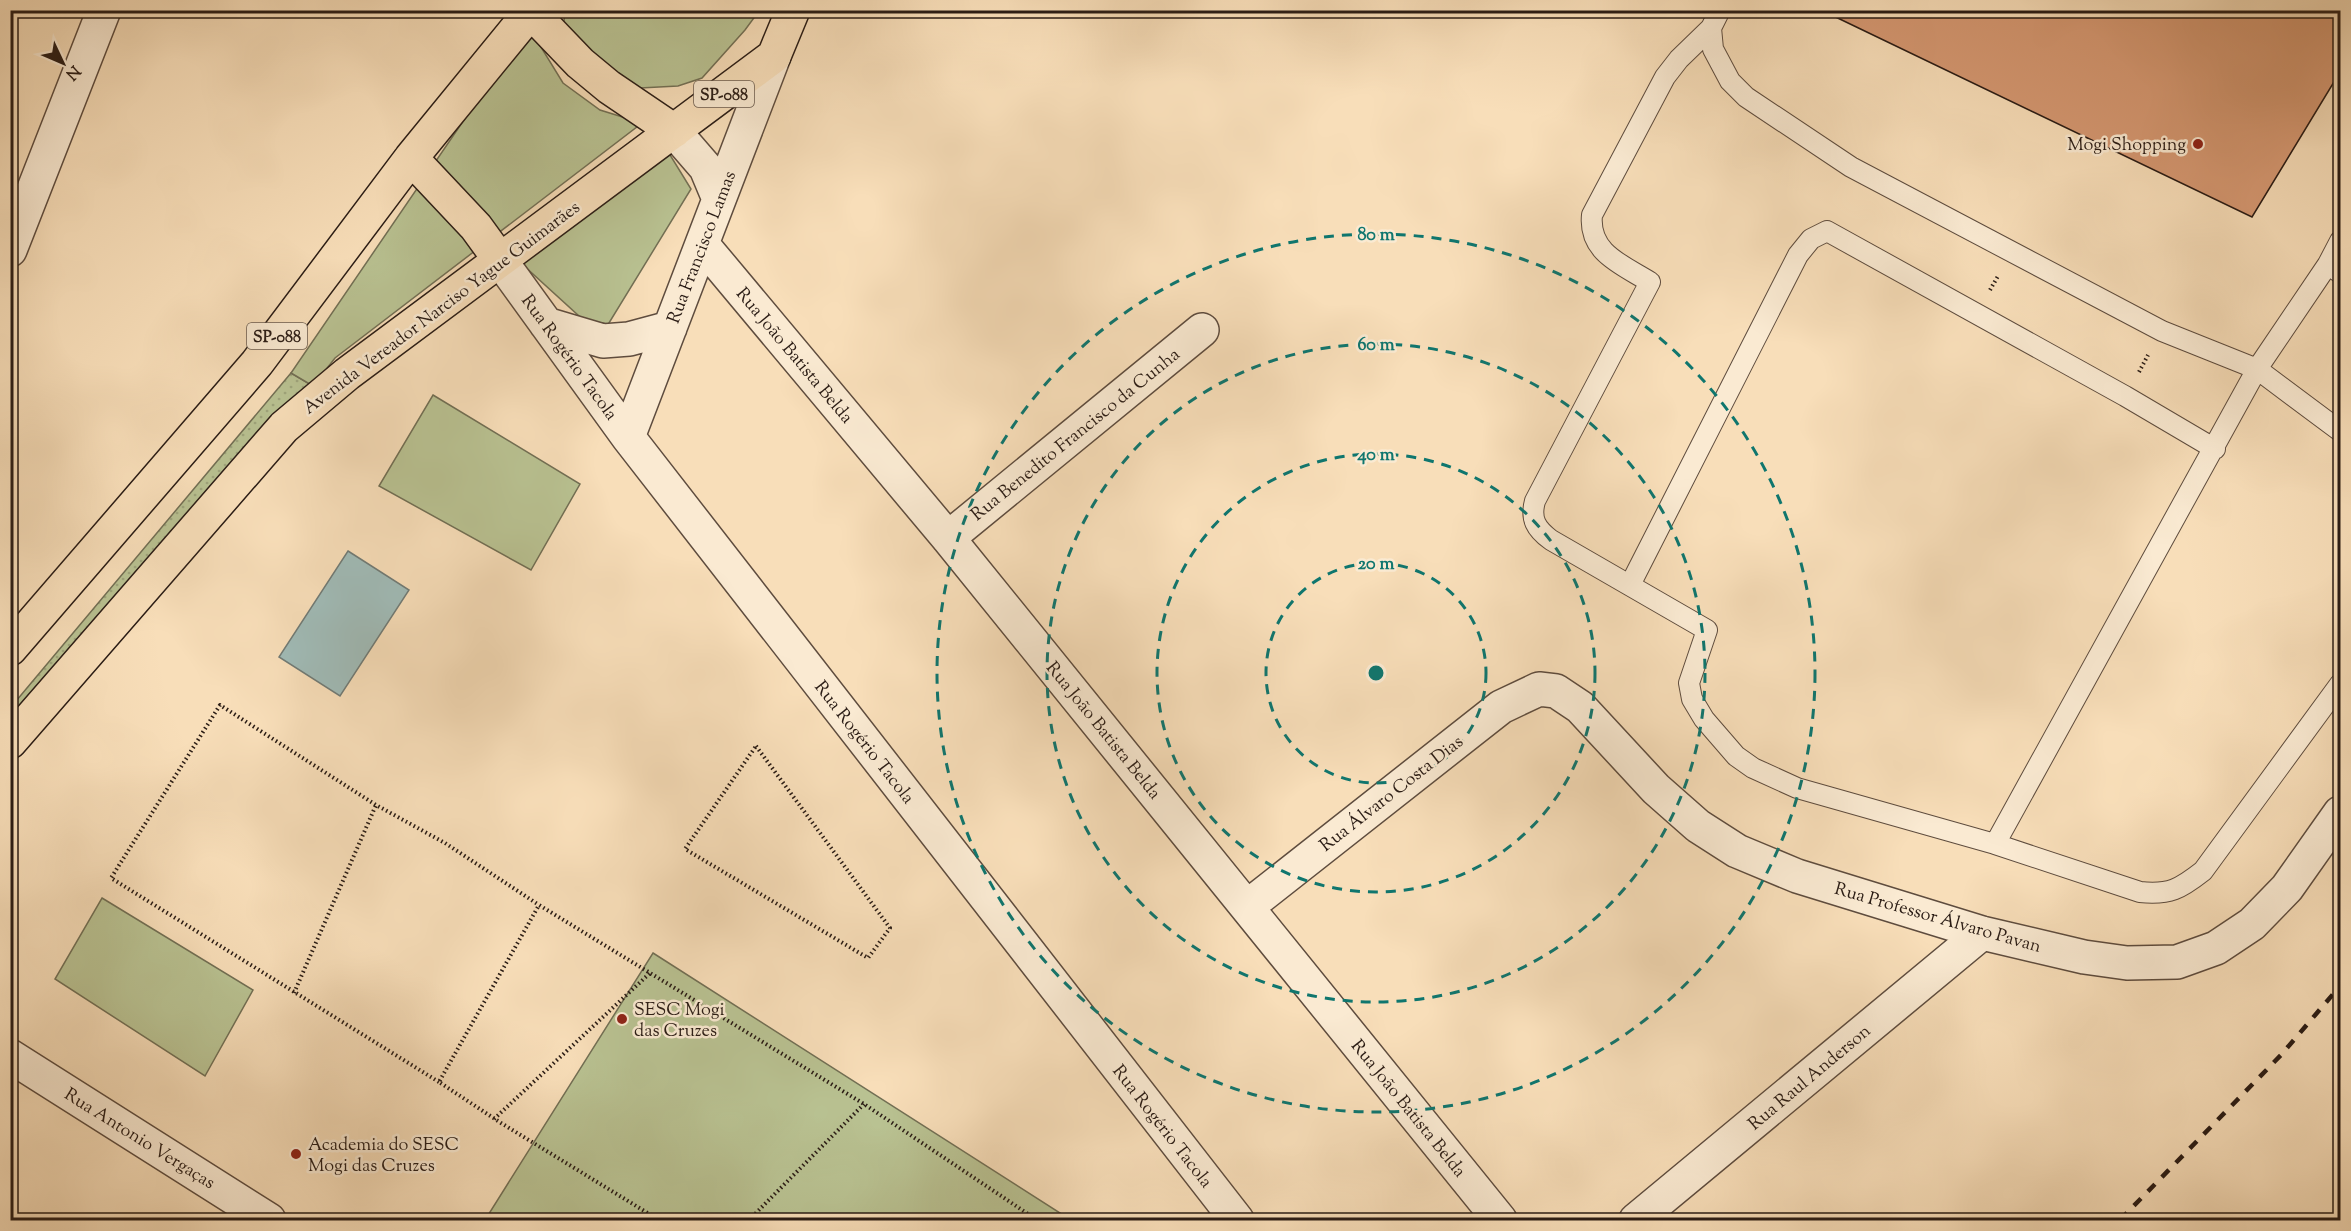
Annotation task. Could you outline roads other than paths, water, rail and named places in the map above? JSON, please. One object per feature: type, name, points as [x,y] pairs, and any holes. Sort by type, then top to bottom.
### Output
[{"type":"main road","points":[[774,56],[793,10]]},
{"type":"main road","points":[[532,11],[580,63],[609,87],[674,131]]},
{"type":"main road","name":"SP-088","points":[[10,649],[257,363],[411,158],[532,11]]},
{"type":"main road","name":"SP-088","points":[[674,131],[774,56]]},
{"type":"main road","name":"Avenida Vereador Narciso Yague Guimarães","points":[[10,742],[284,427],[347,374],[674,131]]},
{"type":"main road","points":[[411,158],[476,227],[500,260]]},
{"type":"street","points":[[10,250],[104,10]]},
{"type":"street","name":"Rua Francisco Lamas","points":[[628,437],[774,56]]},
{"type":"street","points":[[674,131],[706,168],[714,182],[719,200]]},
{"type":"street","name":"Rua João Batista Belda","points":[[702,244],[948,538],[1500,1221]]},
{"type":"street","name":"Rua Rogério Tacola","points":[[500,260],[628,437],[1237,1221]]},
{"type":"street","points":[[546,324],[603,341],[629,339],[670,328]]},
{"type":"street","name":"Rua Benedito Francisco da Cunha","points":[[948,538],[1202,330]]},
{"type":"street","name":"Rua Álvaro Costa Dias","points":[[1247,907],[1501,707],[1539,688]]},
{"type":"street","name":"Rua Professor Álvaro Pavan","points":[[1539,688],[1556,691],[1580,707],[1656,789],[1698,826],[1737,851],[1797,876],[1983,933],[2084,957],[2127,963],[2177,962],[2216,948],[2252,924],[2287,888],[2340,813]]},
{"type":"street","name":"Rua Raul Anderson","points":[[1636,1221],[1983,933]]},
{"type":"street","name":"Rua Antonio Vergaças","points":[[10,1056],[269,1221]]},
{"type":"lane","points":[[1716,19],[1713,49],[1730,81],[1746,97],[1851,167],[2162,331],[2257,369],[2340,431]]},
{"type":"lane","points":[[1716,19],[1665,77],[1592,215],[1591,226],[1595,240],[1604,254],[1650,282],[1535,501],[1532,513],[1534,524],[1551,540],[1707,630],[1689,682],[1692,699],[1704,719],[1736,756],[1753,768],[1797,788],[1995,844],[2140,892],[2162,894],[2186,885],[2203,872],[2340,684]]},
{"type":"lane","points":[[1630,585],[1798,255],[1811,239],[1827,231],[2106,385],[2215,449]]},
{"type":"lane","points":[[1995,844],[2215,449],[2257,369],[2334,269],[2340,241]]},
{"type":"water","points":[[348,551],[409,590],[340,696],[279,657]]},
{"type":"railway","points":[[2120,1220],[2281,1055],[2340,986]]},
{"type":"place","name":"Mogi Shopping","points":[[2198,144]]},
{"type":"place","name":"SESC Mogi das Cruzes","points":[[622,1019]]},
{"type":"place","name":"Academia do SESC Mogi das Cruzes","points":[[296,1154]]}]
